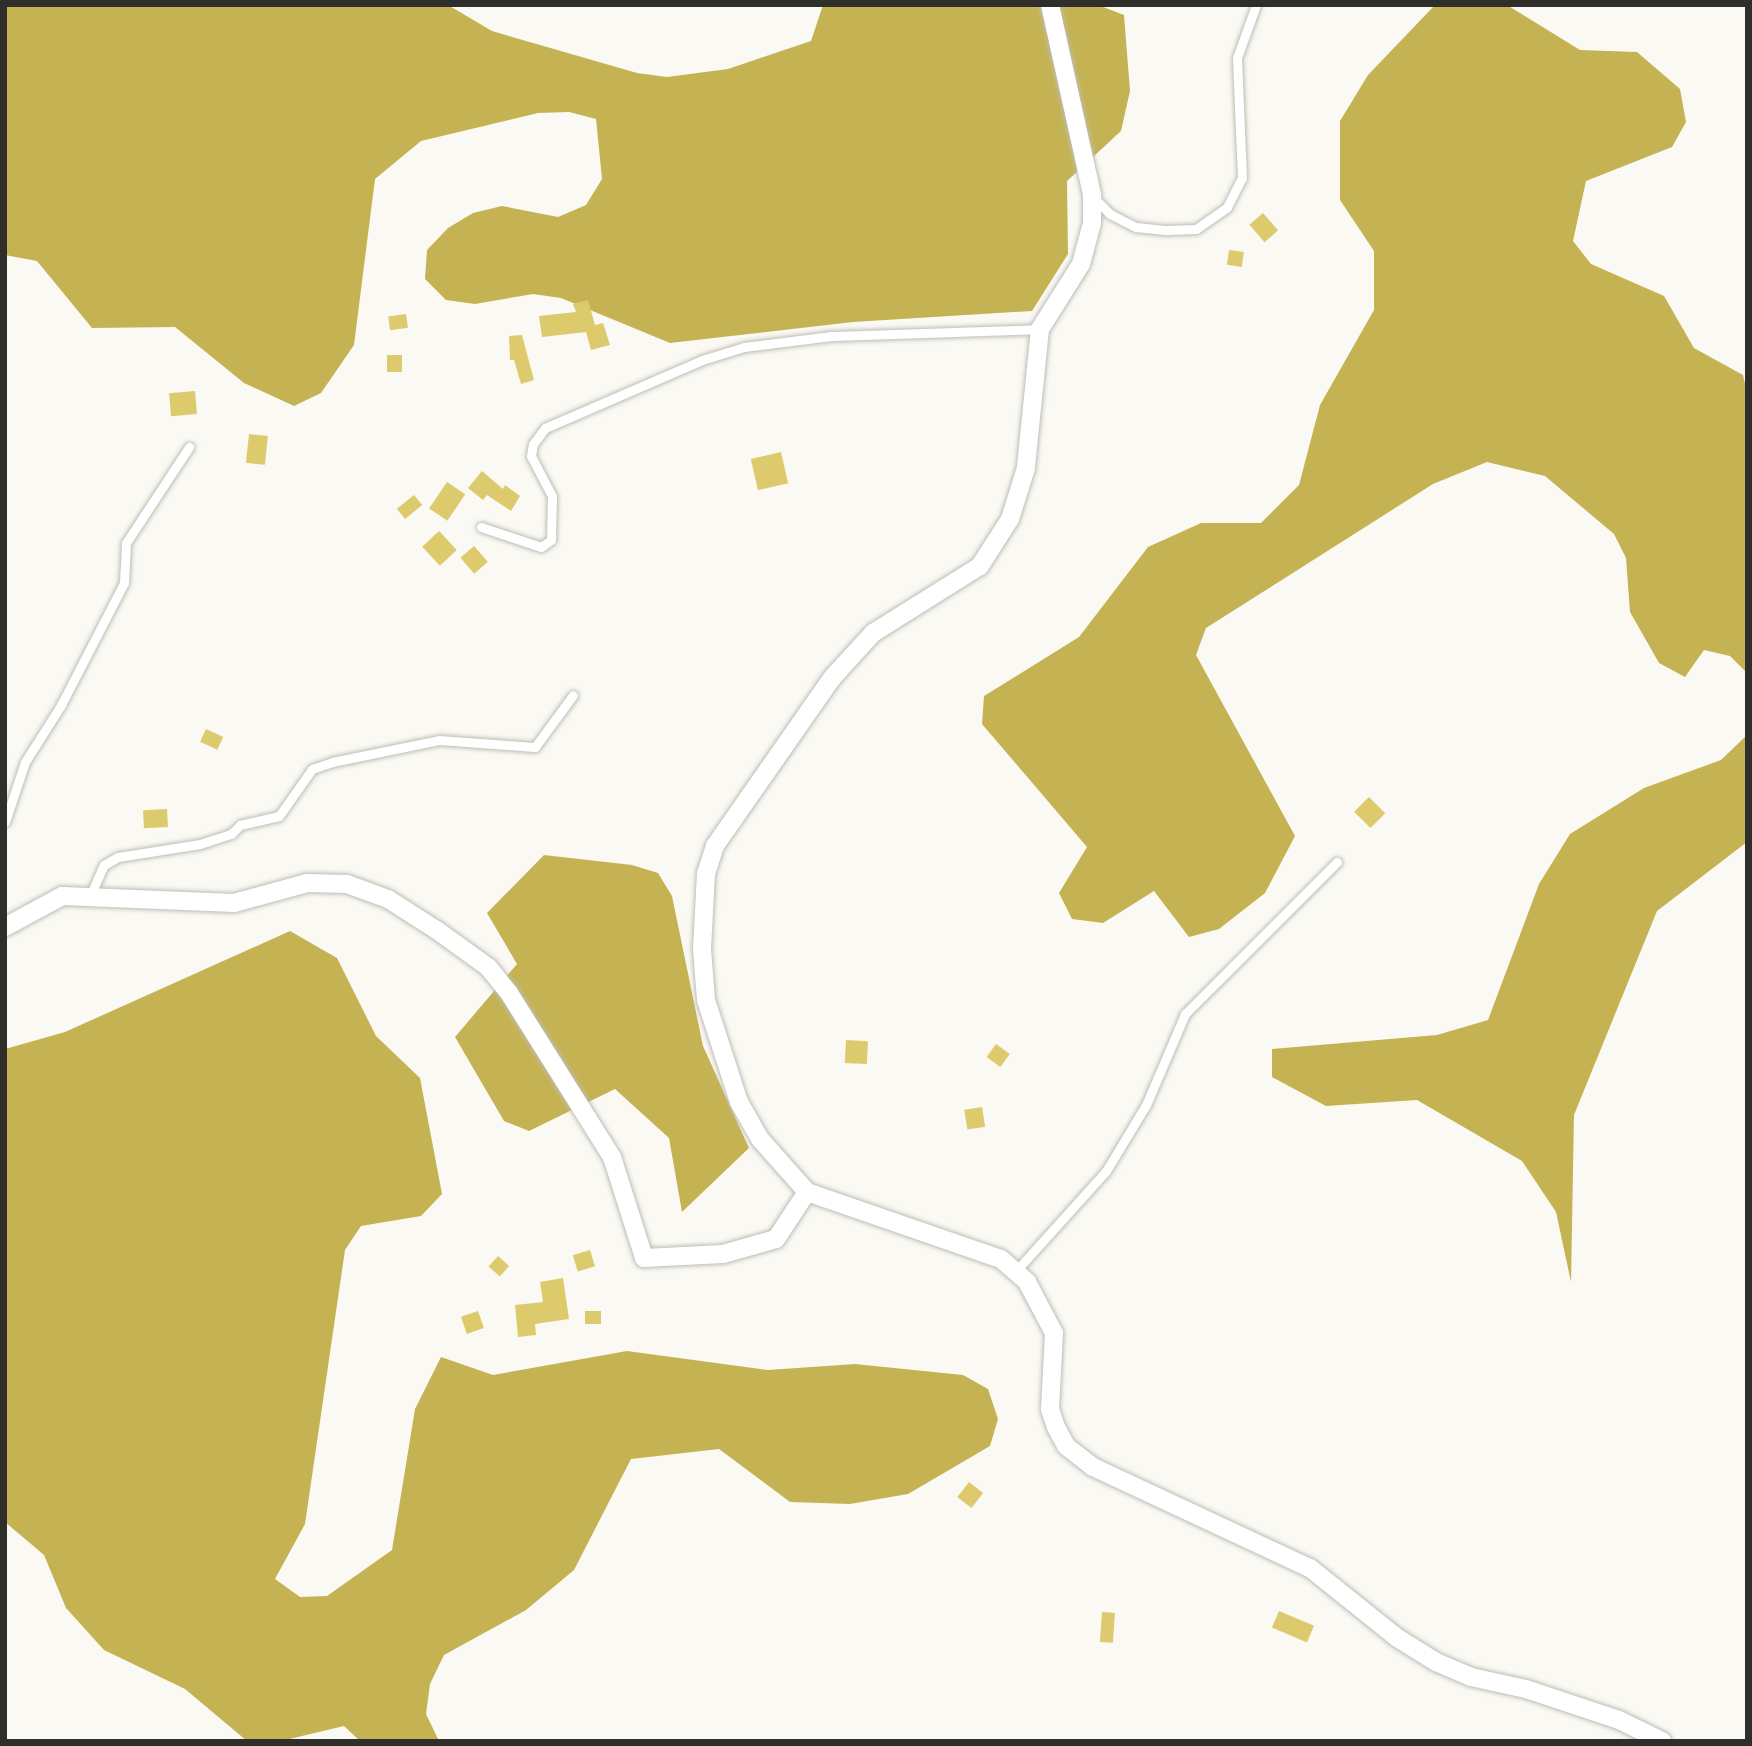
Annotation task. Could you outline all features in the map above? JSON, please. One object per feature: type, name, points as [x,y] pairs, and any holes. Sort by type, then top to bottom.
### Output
[{"type":"street","points":[[1050,5],[1092,195],[1092,223],[1081,264],[1040,329],[1026,468],[1010,519],[980,566],[873,633],[832,678],[769,774],[737,812],[715,846],[706,873],[702,950],[706,1000],[738,1102],[760,1139],[807,1192],[969,1247],[1000,1259],[1015,1272],[1043,1305],[1054,1333],[1050,1409],[1056,1427],[1066,1446],[1093,1467],[1310,1568],[1396,1637],[1436,1662],[1471,1677],[1526,1689],[1619,1720],[1662,1741]]},
{"type":"street","points":[[5,927],[62,896],[234,903],[307,883],[347,884],[388,899],[428,925],[488,967],[509,993],[612,1157],[644,1258],[723,1254],[776,1239],[807,1192]]},
{"type":"lane","points":[[1092,195],[1110,214],[1136,227],[1167,230],[1196,229],[1227,207],[1242,178],[1237,58],[1256,5]]},
{"type":"lane","points":[[481,527],[541,547],[551,540],[552,496],[531,456],[533,444],[545,428],[702,360],[744,347],[831,336],[1040,329]]},
{"type":"lane","points":[[5,822],[24,762],[61,705],[124,583],[126,543],[189,447]]},
{"type":"lane","points":[[90,896],[104,865],[118,857],[207,842],[240,825],[279,816],[312,769],[332,762],[439,740],[535,747],[573,695]]},
{"type":"lane","points":[[1015,1272],[1106,1171],[1146,1105],[1185,1014],[1337,862]]},
{"type":"shaded area","points":[[5,5],[448,5],[492,31],[637,73],[667,77],[728,69],[811,41],[823,5],[1098,5],[1124,15],[1130,91],[1121,131],[1067,181],[1068,254],[1032,311],[853,322],[670,343],[561,298],[533,294],[475,304],[446,300],[425,279],[427,250],[448,228],[473,213],[502,206],[558,217],[586,205],[602,179],[596,119],[569,112],[538,113],[421,141],[375,179],[354,345],[321,393],[294,406],[244,383],[175,327],[92,328],[37,261],[5,255]]},
{"type":"shaded area","points":[[1435,5],[1507,5],[1580,50],[1637,52],[1680,89],[1686,122],[1672,147],[1586,181],[1573,241],[1591,264],[1664,296],[1694,348],[1743,375],[1747,392],[1747,673],[1730,656],[1704,650],[1685,677],[1659,663],[1630,612],[1626,558],[1614,534],[1545,476],[1487,462],[1433,484],[1206,628],[1196,655],[1295,836],[1265,893],[1219,929],[1189,937],[1154,891],[1103,923],[1072,919],[1059,893],[1087,847],[982,724],[984,696],[1079,637],[1148,547],[1201,523],[1261,523],[1299,485],[1320,405],[1374,310],[1374,251],[1340,200],[1340,121],[1368,75]]},
{"type":"shaded area","points":[[1747,735],[1747,842],[1657,911],[1574,1115],[1571,1282],[1556,1212],[1522,1161],[1417,1100],[1326,1106],[1272,1077],[1272,1049],[1437,1035],[1488,1020],[1539,884],[1570,834],[1644,788],[1721,760]]},
{"type":"shaded area","points":[[544,855],[632,865],[658,873],[672,896],[703,1046],[749,1148],[682,1212],[669,1138],[615,1089],[529,1131],[504,1121],[455,1037],[517,964],[487,913]]},
{"type":"shaded area","points":[[290,931],[337,958],[376,1036],[420,1078],[442,1194],[421,1216],[361,1226],[345,1250],[305,1524],[275,1579],[300,1597],[327,1596],[392,1550],[415,1409],[441,1357],[493,1375],[627,1351],[768,1370],[855,1364],[963,1375],[988,1389],[998,1419],[990,1446],[908,1494],[850,1504],[790,1502],[719,1449],[631,1459],[574,1570],[526,1610],[444,1655],[430,1684],[426,1714],[439,1741],[360,1741],[344,1726],[281,1741],[247,1741],[185,1689],[104,1650],[66,1608],[44,1555],[5,1522],[5,1049],[65,1032]]},
{"type":"building","points":[[1263,213],[1278,230],[1265,242],[1249,225]]},
{"type":"building","points":[[1229,250],[1244,252],[1242,267],[1227,265]]},
{"type":"building","points":[[588,300],[595,325],[603,323],[610,345],[591,350],[586,332],[542,337],[539,316],[576,312],[573,304]]},
{"type":"building","points":[[406,314],[408,328],[390,330],[388,317]]},
{"type":"building","points":[[522,335],[534,380],[521,384],[514,360],[510,360],[509,336]]},
{"type":"building","points":[[387,355],[402,355],[402,372],[387,372]]},
{"type":"building","points":[[195,391],[197,414],[171,416],[169,393]]},
{"type":"building","points":[[249,434],[268,436],[265,465],[246,463]]},
{"type":"building","points":[[781,452],[788,483],[758,490],[751,459]]},
{"type":"building","points":[[482,471],[503,489],[505,485],[520,496],[511,511],[487,495],[483,500],[468,488]]},
{"type":"building","points":[[447,482],[465,494],[447,521],[429,509]]},
{"type":"building","points":[[414,495],[422,505],[405,519],[397,509]]},
{"type":"building","points":[[439,531],[457,550],[440,566],[422,547]]},
{"type":"building","points":[[474,546],[488,562],[474,574],[460,558]]},
{"type":"building","points":[[206,729],[223,737],[217,750],[200,742]]},
{"type":"building","points":[[1369,797],[1385,813],[1370,828],[1354,812]]},
{"type":"building","points":[[167,809],[168,827],[144,828],[143,810]]},
{"type":"building","points":[[846,1040],[868,1041],[867,1064],[845,1063]]},
{"type":"building","points":[[996,1044],[1010,1054],[1000,1067],[987,1057]]},
{"type":"building","points":[[982,1107],[985,1127],[967,1130],[964,1110]]},
{"type":"building","points":[[590,1250],[595,1266],[578,1272],[573,1255]]},
{"type":"building","points":[[498,1256],[509,1266],[500,1276],[489,1266]]},
{"type":"building","points":[[563,1278],[569,1319],[535,1324],[536,1335],[518,1337],[515,1305],[543,1302],[540,1282]]},
{"type":"building","points":[[478,1311],[484,1328],[467,1334],[461,1317]]},
{"type":"building","points":[[585,1311],[601,1311],[601,1324],[585,1324]]},
{"type":"building","points":[[969,1482],[983,1493],[971,1508],[957,1497]]},
{"type":"building","points":[[1279,1611],[1314,1626],[1307,1642],[1272,1628]]},
{"type":"building","points":[[1102,1612],[1115,1613],[1113,1643],[1100,1642]]}]
